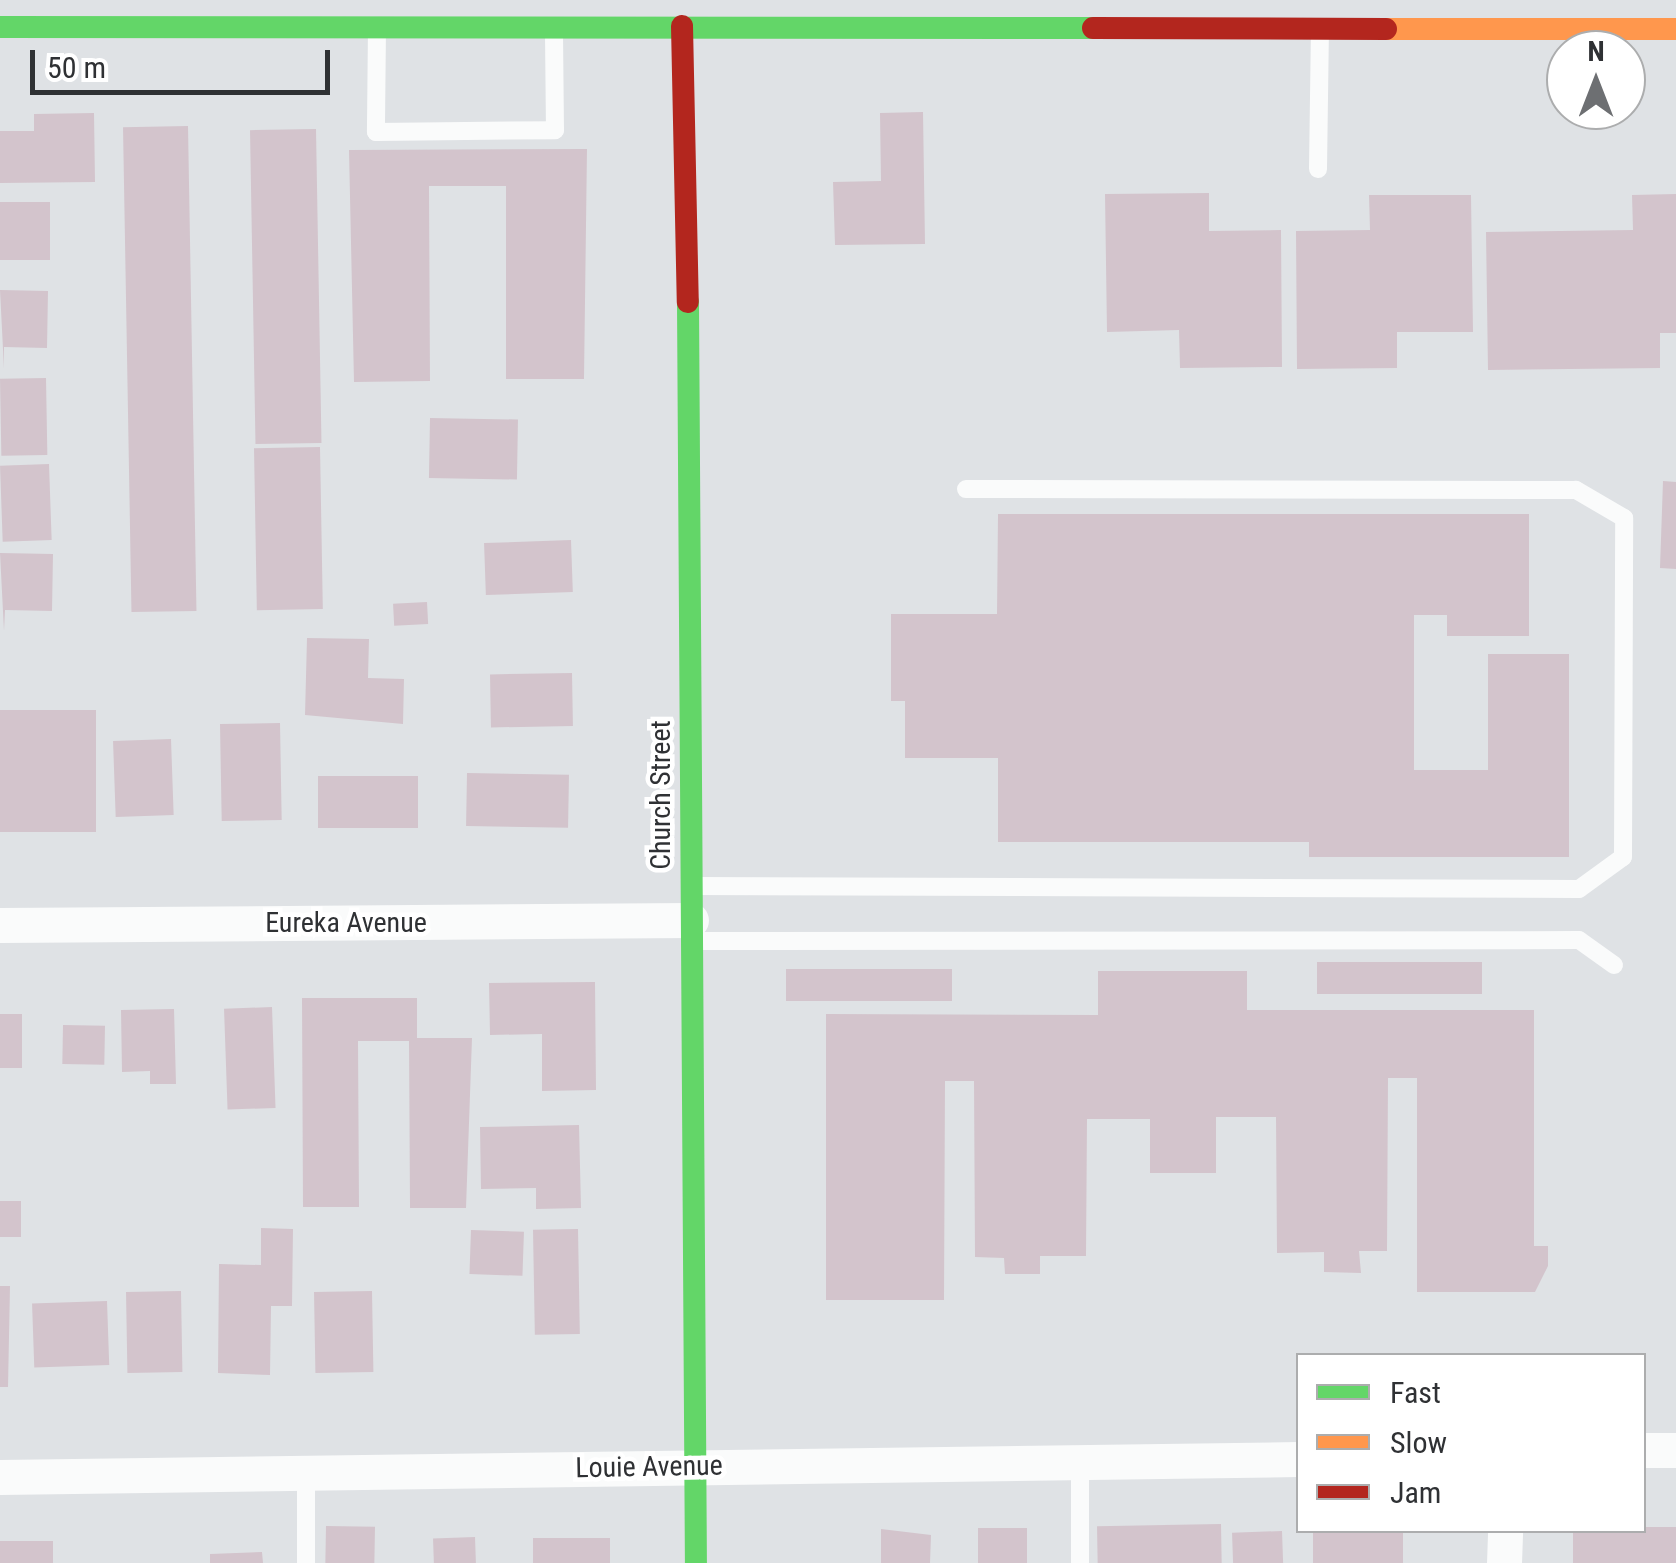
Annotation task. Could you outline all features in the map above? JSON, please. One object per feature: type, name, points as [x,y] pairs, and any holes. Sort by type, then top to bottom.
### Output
[{"type":"main road","points":[[0,28],[554,27],[681,13],[1320,30],[1676,29]]},
{"type":"main road","name":"Church Street","points":[[681,13],[696,1563]]},
{"type":"street","name":"Eureka Avenue","points":[[0,925],[691,916]]},
{"type":"street","points":[[1646,1450],[1676,1450]]},
{"type":"street","name":"Louie Avenue","points":[[0,1478],[1296,1459]]},
{"type":"street","points":[[1504,1533],[1504,1563]]},
{"type":"lane","points":[[377,28],[376,132],[555,130],[554,27]]},
{"type":"lane","points":[[1318,169],[1320,30]]},
{"type":"lane","points":[[691,916],[1578,889],[1623,858],[1624,518],[1576,490],[966,489]]},
{"type":"lane","points":[[691,916],[1579,940],[1614,965]]},
{"type":"lane","points":[[1080,1464],[1080,1563]]},
{"type":"lane","points":[[306,1475],[306,1563]]},
{"type":"building","points":[[923,112],[925,244],[835,245],[833,182],[881,181],[880,113]]},
{"type":"building","points":[[94,113],[95,182],[0,183],[0,131],[34,131],[34,114]]},
{"type":"building","points":[[188,126],[196,611],[131,612],[123,127]]},
{"type":"building","points":[[316,129],[321,443],[255,444],[250,130]]},
{"type":"building","points":[[587,149],[584,379],[506,379],[506,186],[429,186],[430,381],[354,382],[349,150]]},
{"type":"building","points":[[1209,193],[1209,231],[1281,230],[1282,367],[1180,368],[1179,330],[1107,332],[1105,194]]},
{"type":"building","points":[[1676,194],[1676,333],[1660,333],[1660,368],[1488,370],[1486,232],[1633,230],[1632,195]]},
{"type":"building","points":[[1369,195],[1471,195],[1473,332],[1397,332],[1397,368],[1297,369],[1296,231],[1370,230]]},
{"type":"building","points":[[0,202],[50,202],[50,260],[0,260]]},
{"type":"building","points":[[0,290],[48,291],[47,348],[4,347],[4,369]]},
{"type":"building","points":[[46,378],[47,455],[1,456],[0,379]]},
{"type":"building","points":[[430,418],[518,420],[517,480],[429,478]]},
{"type":"building","points":[[320,447],[323,609],[257,610],[254,448]]},
{"type":"building","points":[[49,464],[52,540],[3,542],[0,466]]},
{"type":"building","points":[[1663,481],[1676,482],[1676,569],[1660,568]]},
{"type":"building","points":[[998,514],[1529,514],[1529,636],[1447,636],[1447,615],[1414,615],[1414,770],[1488,770],[1488,654],[1569,654],[1569,857],[1309,857],[1309,842],[998,842],[998,758],[905,758],[905,701],[891,701],[891,614],[997,614]]},
{"type":"building","points":[[571,540],[573,592],[486,595],[484,543]]},
{"type":"building","points":[[0,553],[53,554],[52,611],[5,610],[4,631]]},
{"type":"building","points":[[427,602],[428,624],[394,626],[393,604]]},
{"type":"building","points":[[307,638],[369,639],[368,678],[404,679],[403,724],[305,715]]},
{"type":"building","points":[[572,673],[573,726],[491,727],[490,674]]},
{"type":"building","points":[[0,710],[96,710],[96,832],[0,832]]},
{"type":"building","points":[[280,723],[282,820],[222,821],[220,724]]},
{"type":"building","points":[[171,739],[174,815],[116,817],[113,741]]},
{"type":"building","points":[[467,773],[569,775],[568,828],[466,826]]},
{"type":"building","points":[[318,776],[418,776],[418,828],[318,828]]},
{"type":"building","points":[[1317,962],[1482,962],[1482,994],[1317,994]]},
{"type":"building","points":[[786,969],[952,969],[952,1001],[786,1001]]},
{"type":"building","points":[[1098,971],[1247,971],[1247,1010],[1534,1010],[1534,1246],[1548,1246],[1548,1266],[1535,1292],[1417,1292],[1417,1078],[1388,1078],[1387,1251],[1359,1251],[1361,1273],[1324,1272],[1324,1252],[1277,1253],[1276,1117],[1216,1117],[1216,1173],[1150,1173],[1150,1119],[1087,1119],[1086,1256],[1040,1256],[1040,1274],[1005,1274],[1004,1258],[975,1257],[974,1081],[945,1081],[944,1300],[826,1300],[826,1014],[1098,1015]]},
{"type":"building","points":[[595,982],[596,1090],[542,1091],[542,1034],[490,1035],[489,983]]},
{"type":"building","points":[[302,998],[417,998],[417,1038],[472,1038],[466,1208],[410,1208],[409,1041],[358,1041],[359,1207],[303,1207]]},
{"type":"building","points":[[272,1007],[276,1108],[228,1110],[224,1009]]},
{"type":"building","points":[[174,1009],[176,1084],[150,1084],[150,1071],[122,1072],[121,1010]]},
{"type":"building","points":[[0,1014],[22,1014],[22,1068],[0,1068]]},
{"type":"building","points":[[63,1025],[105,1026],[104,1065],[62,1064]]},
{"type":"building","points":[[579,1125],[581,1208],[536,1209],[536,1188],[481,1189],[480,1127]]},
{"type":"building","points":[[0,1201],[21,1201],[21,1237],[0,1237]]},
{"type":"building","points":[[261,1228],[293,1229],[292,1306],[271,1306],[270,1375],[218,1373],[219,1264],[261,1265]]},
{"type":"building","points":[[578,1229],[580,1334],[535,1335],[533,1230]]},
{"type":"building","points":[[471,1230],[524,1232],[522,1276],[469,1274]]},
{"type":"building","points":[[0,1286],[10,1286],[8,1387],[0,1387]]},
{"type":"building","points":[[181,1291],[182,1372],[127,1373],[126,1292]]},
{"type":"building","points":[[372,1291],[373,1372],[315,1373],[314,1292]]},
{"type":"building","points":[[107,1301],[109,1365],[34,1368],[32,1304]]},
{"type":"building","points":[[1221,1524],[1222,1563],[1098,1563],[1097,1526]]},
{"type":"building","points":[[326,1526],[375,1527],[374,1563],[325,1563]]},
{"type":"building","points":[[1646,1527],[1676,1527],[1676,1563],[1573,1563],[1573,1533],[1646,1533]]},
{"type":"building","points":[[978,1528],[1027,1528],[1027,1563],[978,1563]]},
{"type":"building","points":[[881,1529],[931,1535],[930,1563],[881,1563]]},
{"type":"building","points":[[1282,1531],[1283,1563],[1233,1563],[1232,1533]]},
{"type":"building","points":[[1313,1533],[1403,1533],[1403,1563],[1313,1563]]},
{"type":"building","points":[[475,1537],[476,1563],[434,1563],[433,1538]]},
{"type":"building","points":[[533,1538],[610,1538],[610,1563],[533,1563]]},
{"type":"building","points":[[0,1541],[53,1541],[53,1563],[0,1563]]},
{"type":"building","points":[[262,1552],[263,1563],[210,1563],[210,1554]]},
{"type":"traffic: fast","points":[[0,27],[1093,28]]},
{"type":"traffic: fast","points":[[688,302],[696,1563]]},
{"type":"traffic: slow","points":[[1386,29],[1676,29]]},
{"type":"traffic: jam","points":[[682,26],[688,302]]},
{"type":"traffic: jam","points":[[1093,28],[1386,29]]}]
